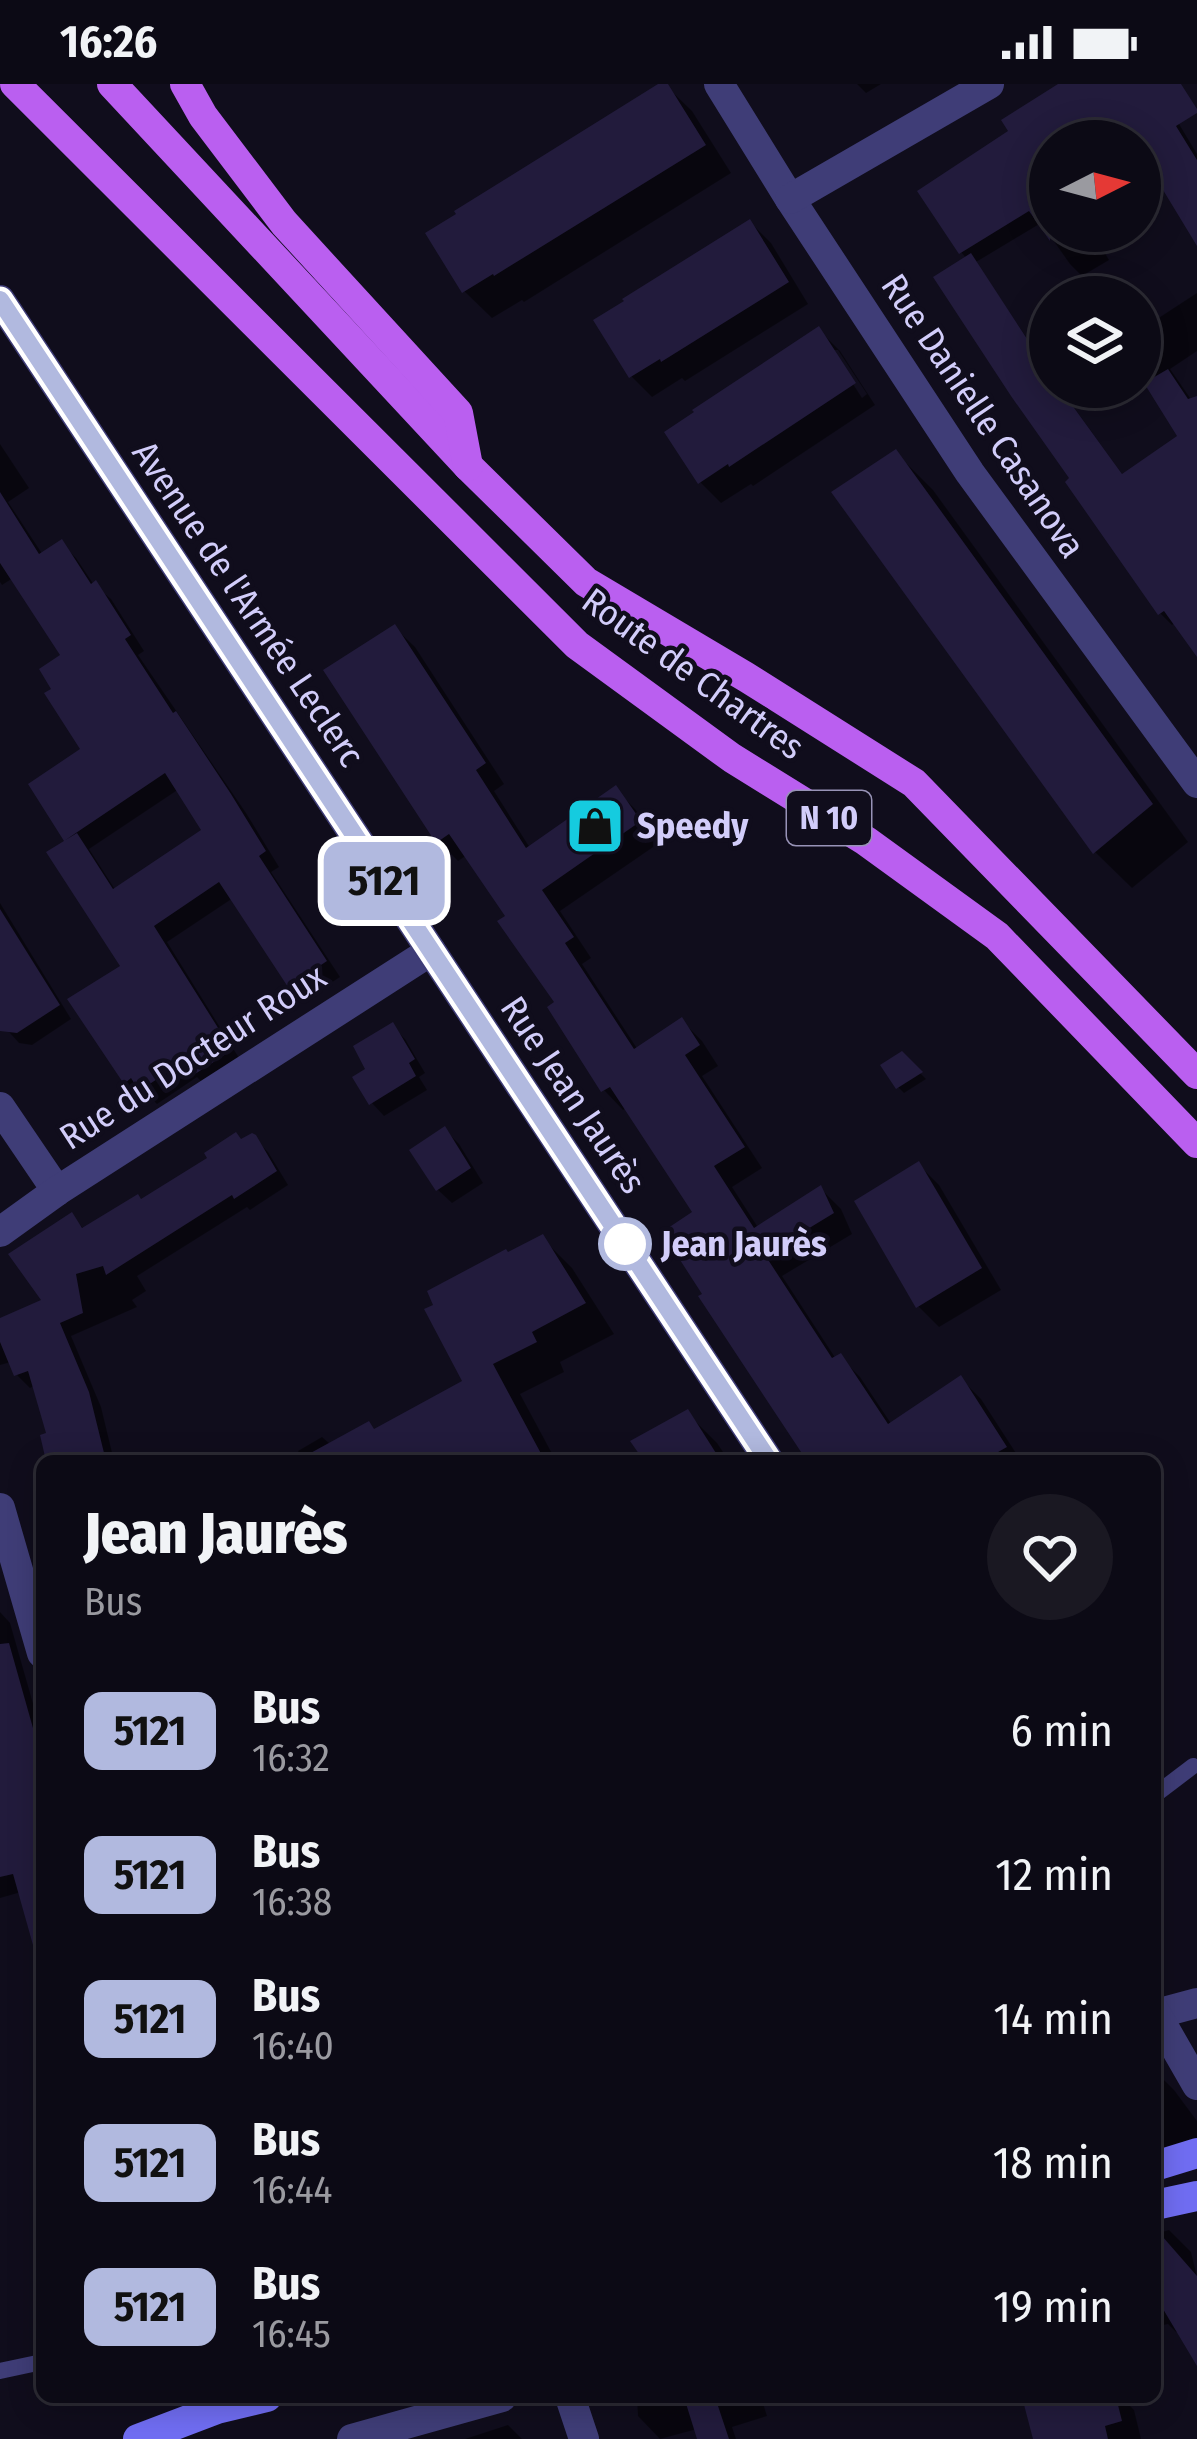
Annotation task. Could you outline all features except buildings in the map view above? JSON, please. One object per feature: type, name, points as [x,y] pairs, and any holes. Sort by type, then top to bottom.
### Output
[{"type":"main road","name":"Route de Chartres","points":[[15,84],[577,645],[732,758],[866,841],[997,936],[1197,1143]]},
{"type":"main road","name":"Route de Chartres","points":[[112,84],[468,466],[586,582],[746,676],[914,784],[1197,1074]]},
{"type":"main road","points":[[185,84],[202,116],[284,223],[458,413],[468,466]]},
{"type":"main road","points":[[1161,2164],[1197,2153]]},
{"type":"main road","points":[[1161,2204],[1197,2195]]},
{"type":"main road","points":[[138,2439],[242,2403]]},
{"type":"street","name":"Rue Danielle Casanova","points":[[719,84],[970,473],[1197,783]]},
{"type":"street","points":[[790,199],[989,84]]},
{"type":"street","name":"Avenue de l'Armée Leclerc","points":[[0,300],[431,951]]},
{"type":"street","name":"Rue du Docteur Roux","points":[[0,1232],[56,1191],[431,951]]},
{"type":"street","name":"Rue Jean Jaurès","points":[[431,951],[765,1455]]},
{"type":"street","points":[[0,1107],[56,1191]]},
{"type":"street","points":[[0,1508],[36,1632]]},
{"type":"street","points":[[1161,2012],[1197,2003]]},
{"type":"street","points":[[1161,2015],[1197,2033]]},
{"type":"street","points":[[1161,2022],[1197,2085]]},
{"type":"street","points":[[352,2439],[481,2403]]},
{"type":"street","points":[[572,2403],[584,2439]]},
{"type":"lane","points":[[1161,1790],[1193,1766]]},
{"type":"lane","points":[[0,2371],[36,2363]]},
{"type":"bus line","name":"5121","points":[[0,300],[765,1455]]},
{"type":"place","name":"Speedy","points":[[595,826]]},
{"type":"place","name":"Jean Jaurès","points":[[625,1244]]}]
